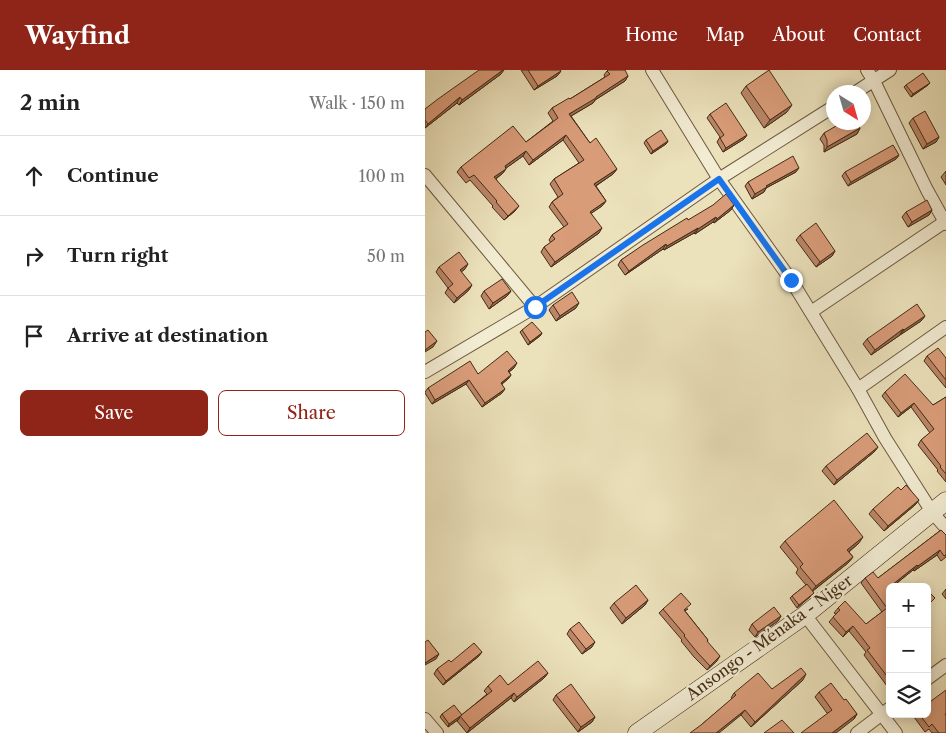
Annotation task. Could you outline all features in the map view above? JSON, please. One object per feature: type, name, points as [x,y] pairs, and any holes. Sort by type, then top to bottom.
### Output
[{"type":"main road","name":"Ansongo - Ménaka - Niger","points":[[637,733],[805,615],[946,501]]},
{"type":"street","points":[[652,70],[719,179],[791,280],[859,390],[885,438],[932,512],[946,528]]},
{"type":"street","points":[[811,312],[946,222],[927,190],[870,76],[890,70]]},
{"type":"street","points":[[425,372],[535,307],[719,179],[826,110]]},
{"type":"street","points":[[425,175],[535,307]]},
{"type":"street","points":[[859,390],[946,327]]},
{"type":"street","points":[[805,615],[886,711],[857,733]]},
{"type":"street","points":[[931,677],[946,665]]},
{"type":"street","points":[[889,718],[896,733]]},
{"type":"street","points":[[425,719],[437,733]]},
{"type":"building","points":[[479,70],[503,70],[462,100],[460,97],[428,124],[425,120],[425,109]]},
{"type":"building","points":[[528,70],[560,70],[561,71],[538,86]]},
{"type":"building","points":[[608,70],[625,70],[628,76],[569,114],[590,143],[596,138],[617,169],[594,184],[606,201],[590,212],[602,228],[555,262],[544,247],[555,239],[552,235],[568,224],[552,202],[563,194],[554,179],[584,160],[566,135],[533,160],[526,151],[505,166],[506,169],[494,177],[519,206],[508,216],[474,175],[469,178],[461,167],[513,126],[526,142],[558,118],[552,108],[610,74]]},
{"type":"building","points":[[769,70],[792,105],[770,120],[746,86]]},
{"type":"building","points":[[923,73],[930,83],[913,94],[906,85]]},
{"type":"building","points":[[726,103],[747,135],[726,148],[720,138],[724,135],[710,114]]},
{"type":"building","points":[[925,111],[939,137],[927,144],[913,118]]},
{"type":"building","points":[[661,130],[668,141],[653,151],[646,140]]},
{"type":"building","points":[[829,130],[857,130],[827,147],[824,133]]},
{"type":"building","points":[[893,145],[899,155],[851,182],[845,172]]},
{"type":"building","points":[[793,156],[799,168],[755,194],[748,182]]},
{"type":"building","points":[[726,194],[734,205],[717,219],[716,217],[667,246],[666,244],[629,271],[621,260],[687,218],[688,220],[713,205]]},
{"type":"building","points":[[927,200],[932,210],[912,222],[906,212]]},
{"type":"building","points":[[816,223],[835,251],[820,262],[800,235]]},
{"type":"building","points":[[459,252],[468,264],[460,270],[472,285],[457,298],[448,288],[453,284],[439,267]]},
{"type":"building","points":[[502,279],[511,291],[493,303],[484,291]]},
{"type":"building","points":[[572,292],[579,303],[560,316],[553,305]]},
{"type":"building","points":[[917,304],[925,316],[903,329],[875,350],[867,339]]},
{"type":"building","points":[[532,322],[542,333],[530,342],[522,330]]},
{"type":"building","points":[[428,330],[437,341],[425,350],[425,332]]},
{"type":"building","points":[[938,348],[946,358],[946,380],[927,356]]},
{"type":"building","points":[[507,351],[517,363],[508,371],[511,375],[501,383],[505,389],[485,403],[469,380],[435,400],[428,388],[470,361],[478,374]]},
{"type":"building","points":[[905,374],[933,405],[946,397],[946,474],[921,440],[934,429],[914,403],[901,413],[885,392]]},
{"type":"building","points":[[867,433],[878,447],[837,480],[826,466]]},
{"type":"building","points":[[906,485],[919,500],[888,526],[873,509],[898,487],[901,490]]},
{"type":"building","points":[[834,500],[863,537],[847,550],[853,557],[816,586],[800,567],[803,564],[785,541]]},
{"type":"building","points":[[941,530],[946,535],[946,555],[944,556],[940,550],[894,583],[886,583],[886,607],[865,578],[873,572],[878,578]]},
{"type":"building","points":[[807,584],[814,593],[799,605],[792,596]]},
{"type":"building","points":[[636,585],[648,600],[626,618],[614,603]]},
{"type":"building","points":[[681,593],[691,604],[684,610],[720,656],[710,666],[663,609]]},
{"type":"building","points":[[931,594],[935,598],[931,602]]},
{"type":"building","points":[[845,601],[866,624],[886,609],[886,675],[867,650],[870,648],[853,626],[846,632],[833,617]]},
{"type":"building","points":[[774,607],[781,616],[758,632],[752,624]]},
{"type":"building","points":[[579,622],[595,642],[586,649],[570,629]]},
{"type":"building","points":[[428,640],[439,654],[425,663],[425,642]]},
{"type":"building","points":[[474,643],[482,652],[446,681],[437,669],[449,660],[451,662]]},
{"type":"building","points":[[538,661],[548,673],[517,697],[514,693],[470,728],[460,716],[492,691],[488,686],[500,675],[508,685]]},
{"type":"building","points":[[801,668],[806,674],[755,722],[745,710],[716,733],[690,733],[736,695],[734,693],[758,673],[772,689]]},
{"type":"building","points":[[831,683],[857,714],[832,733],[801,733],[832,710],[819,692]]},
{"type":"building","points":[[571,684],[595,717],[581,727],[556,695]]},
{"type":"building","points":[[946,690],[946,733],[939,733],[932,724],[929,727],[922,718],[931,718],[931,701]]},
{"type":"building","points":[[454,705],[462,715],[449,724],[442,714]]},
{"type":"building","points":[[782,720],[794,733],[764,733]]},
{"type":"route","points":[[535,307],[719,179],[791,280]]}]
